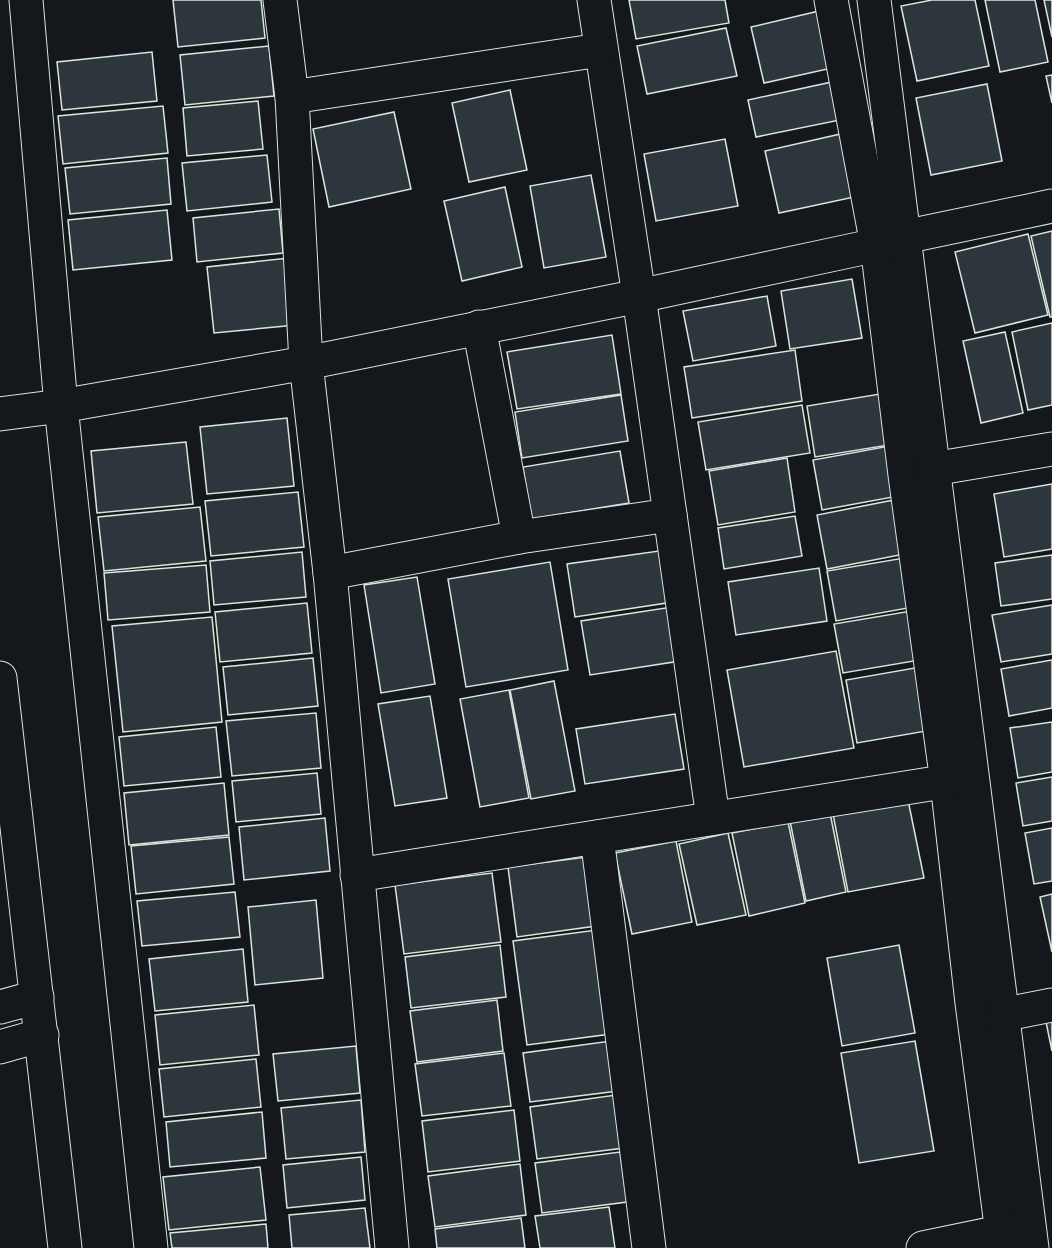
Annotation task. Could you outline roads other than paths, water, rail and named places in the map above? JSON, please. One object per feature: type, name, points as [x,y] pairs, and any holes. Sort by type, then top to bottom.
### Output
[{"type":"street","points":[[26,0],[60,406],[151,1248]]},
{"type":"street","points":[[280,0],[292,97],[306,363],[330,573],[392,1248]]},
{"type":"street","points":[[594,0],[639,296],[713,818]]},
{"type":"street","points":[[831,0],[890,241],[933,469],[960,779],[972,1003],[1024,1235]]},
{"type":"street","points":[[874,0],[905,475],[1002,1015],[1024,1235]]},
{"type":"street","points":[[292,97],[600,50]]},
{"type":"street","points":[[0,414],[60,406],[306,363],[639,296],[1052,206]]},
{"type":"street","points":[[480,327],[519,537]]},
{"type":"street","points":[[933,469],[1052,449]]},
{"type":"street","points":[[330,573],[519,537],[670,515]]},
{"type":"street","points":[[0,678],[19,1002],[42,1248]]},
{"type":"street","points":[[357,875],[960,779]]},
{"type":"street","points":[[0,820],[19,1002]]},
{"type":"street","points":[[597,837],[649,1248]]},
{"type":"street","points":[[1002,1015],[1052,1005]]},
{"type":"street","points":[[22,1041],[65,1248]]},
{"type":"street","points":[[923,1248],[1024,1235]]}]
